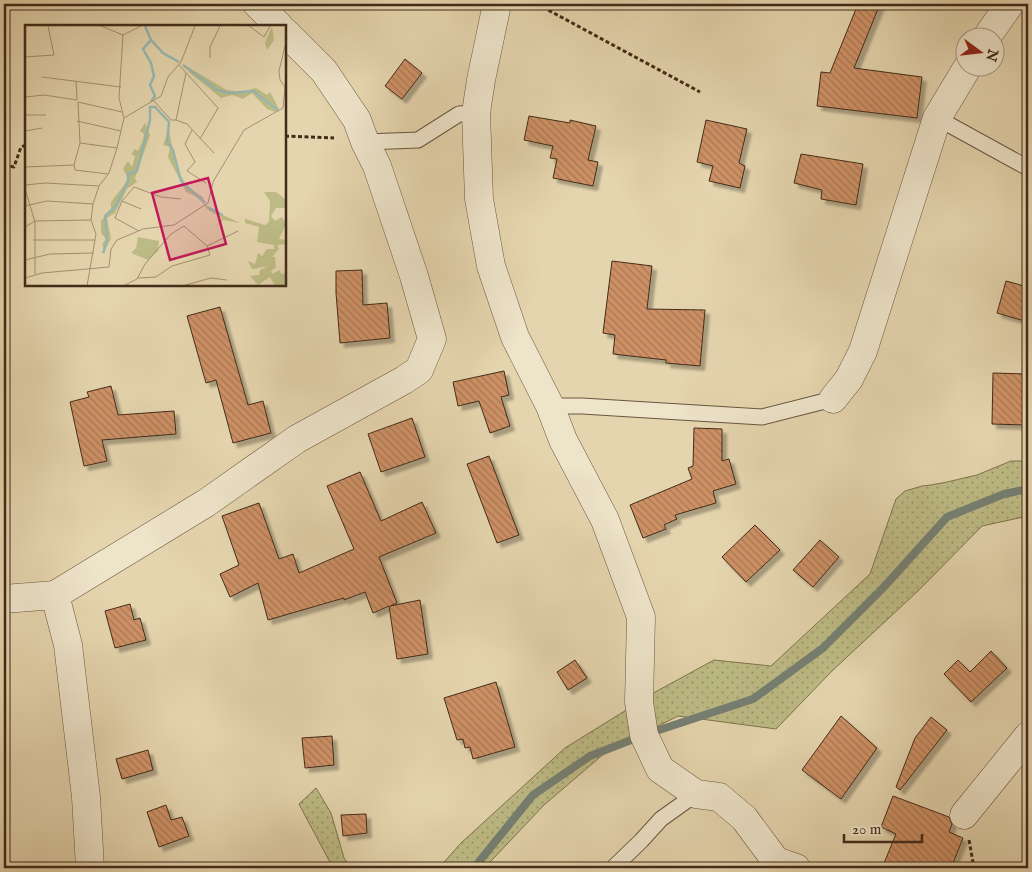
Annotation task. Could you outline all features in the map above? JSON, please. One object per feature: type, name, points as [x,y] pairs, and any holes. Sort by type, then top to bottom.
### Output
[{"type":"street","points":[[257,4],[278,25]]},
{"type":"street","points":[[497,4],[476,113],[479,199],[491,266],[515,337],[550,406],[563,440],[605,520],[641,616],[639,702],[644,735],[660,769],[696,794],[719,797],[744,818],[776,861],[796,868]]},
{"type":"street","points":[[993,28],[1010,4]]},
{"type":"street","points":[[4,599],[54,595],[206,503],[298,439],[420,370],[432,339],[414,276],[377,166],[357,120],[324,71],[286,33]]},
{"type":"street","points":[[833,399],[849,379],[863,351],[936,118],[961,78]]},
{"type":"street","points":[[54,595],[68,644],[86,797],[90,868]]},
{"type":"street","points":[[964,815],[1028,736]]},
{"type":"lane","points":[[365,142],[418,140],[459,114],[476,113]]},
{"type":"lane","points":[[936,118],[1028,168]]},
{"type":"lane","points":[[550,406],[582,406],[762,417],[833,399]]},
{"type":"lane","points":[[613,868],[642,841],[661,819],[696,794]]},
{"type":"path","points":[[537,4],[700,92]]},
{"type":"path","points":[[286,136],[336,138],[365,142]]},
{"type":"path","points":[[4,165],[14,167],[21,147],[25,145]]},
{"type":"shaded area","points":[[1011,461],[1028,461],[1028,516],[982,526],[919,590],[832,671],[776,729],[678,716],[606,752],[544,805],[486,868],[439,868],[461,843],[565,748],[657,691],[714,660],[771,666],[870,574],[896,499],[905,491],[977,475]]},
{"type":"shaded area","points":[[316,788],[331,813],[344,858],[351,868],[333,868],[299,804]]},
{"type":"building","points":[[858,4],[880,4],[854,68],[922,77],[917,118],[817,106],[821,72],[830,73]]},
{"type":"building","points":[[405,59],[422,73],[402,99],[385,86]]},
{"type":"building","points":[[529,116],[570,123],[570,120],[596,126],[588,160],[598,162],[593,186],[553,178],[557,159],[550,158],[553,146],[524,140]]},
{"type":"building","points":[[706,120],[747,129],[739,163],[745,166],[740,188],[709,181],[713,166],[697,162]]},
{"type":"building","points":[[801,154],[863,164],[856,205],[821,199],[822,190],[794,183]]},
{"type":"building","points":[[612,261],[652,266],[647,309],[705,310],[700,366],[666,363],[666,360],[613,354],[615,335],[603,333]]},
{"type":"building","points":[[362,270],[363,305],[387,303],[390,338],[340,343],[336,271]]},
{"type":"building","points":[[1006,281],[1028,287],[1028,322],[997,313]]},
{"type":"building","points":[[220,307],[248,405],[263,401],[271,433],[233,443],[216,380],[206,383],[187,316]]},
{"type":"building","points":[[504,371],[509,395],[501,397],[510,426],[490,433],[479,401],[458,406],[453,382]]},
{"type":"building","points":[[993,373],[1026,374],[1026,425],[992,424]]},
{"type":"building","points":[[111,386],[118,415],[174,411],[176,434],[102,440],[107,461],[84,466],[70,402],[89,397],[87,392]]},
{"type":"building","points":[[412,418],[425,457],[381,472],[368,434]]},
{"type":"building","points":[[694,428],[722,429],[722,461],[729,459],[736,484],[713,491],[716,503],[675,515],[677,519],[664,525],[666,529],[643,538],[630,505],[692,479],[688,468],[693,466]]},
{"type":"building","points":[[489,456],[519,535],[497,543],[467,464]]},
{"type":"building","points":[[360,472],[381,521],[422,502],[436,533],[379,557],[397,603],[390,606],[420,600],[428,654],[397,659],[389,606],[373,613],[365,592],[344,600],[344,598],[268,620],[258,583],[230,597],[220,574],[239,565],[222,516],[259,503],[279,559],[293,554],[299,573],[354,549],[327,486]]},
{"type":"building","points":[[755,525],[780,550],[746,582],[722,557]]},
{"type":"building","points":[[820,540],[839,557],[813,587],[793,570]]},
{"type":"building","points":[[130,604],[134,620],[140,618],[146,640],[115,648],[105,611]]},
{"type":"building","points":[[991,651],[1007,668],[971,702],[944,674],[958,660],[970,672]]},
{"type":"building","points":[[575,660],[587,678],[568,690],[557,672]]},
{"type":"building","points":[[496,682],[515,747],[473,759],[470,747],[465,748],[463,739],[457,740],[444,698]]},
{"type":"building","points":[[841,716],[877,748],[841,799],[802,770]]},
{"type":"building","points":[[931,717],[947,730],[900,790],[896,787],[915,738]]},
{"type":"building","points":[[332,736],[334,765],[305,768],[302,738]]},
{"type":"building","points":[[148,750],[153,770],[122,779],[116,759]]},
{"type":"building","points":[[893,796],[949,817],[952,824],[949,832],[963,838],[951,868],[882,868],[896,834],[881,827]]},
{"type":"building","points":[[166,805],[171,820],[182,817],[189,836],[159,847],[147,812]]},
{"type":"building","points":[[366,814],[367,833],[343,836],[341,815]]},
{"type":"waterway","points":[[474,868],[533,795],[590,756],[644,735],[753,699],[823,648],[883,588],[947,517],[1004,494],[1028,489]]}]
